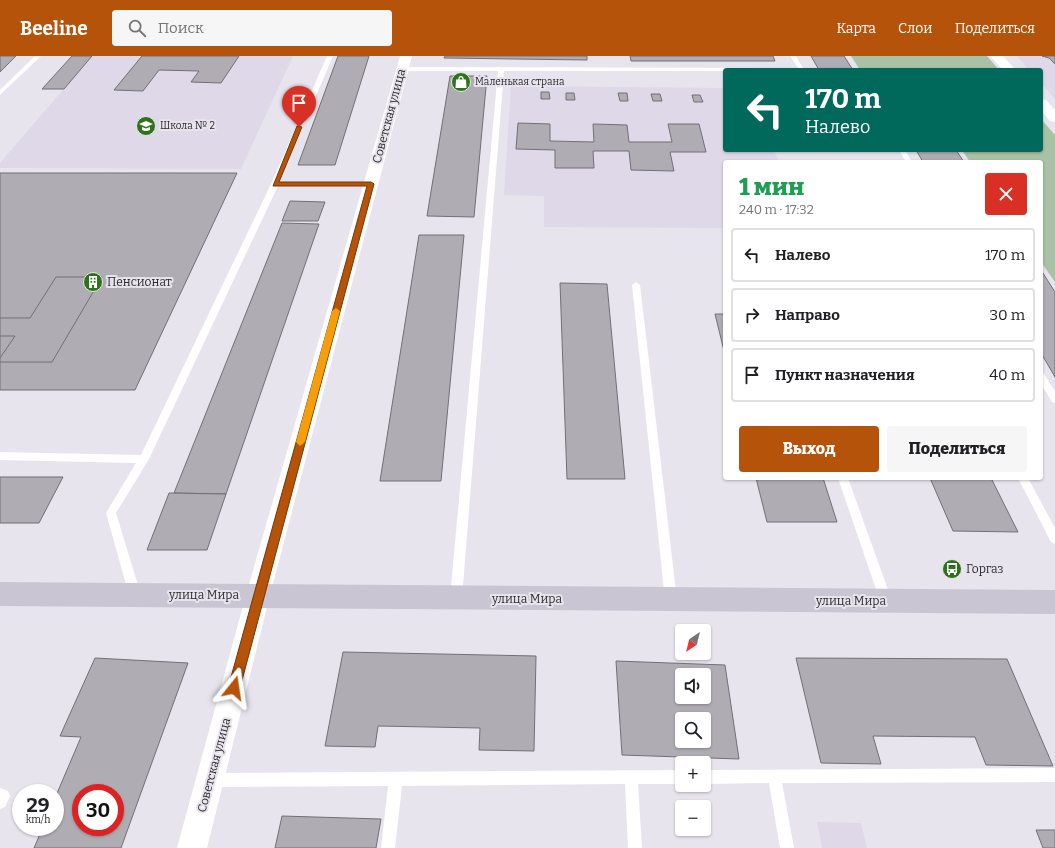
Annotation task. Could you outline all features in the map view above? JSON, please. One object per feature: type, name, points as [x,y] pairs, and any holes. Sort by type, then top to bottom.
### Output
[{"type":"street","points":[[996,56],[1008,68]]},
{"type":"street","name":"Советская улица","points":[[192,848],[258,596],[404,63]]},
{"type":"street","points":[[1043,105],[1054,116]]},
{"type":"street","name":"улица Мира","points":[[0,594],[1055,602]]},
{"type":"lane","points":[[0,93],[38,56]]},
{"type":"lane","points":[[136,596],[111,513],[144,459],[275,184],[330,56]]},
{"type":"lane","points":[[793,56],[800,68]]},
{"type":"lane","points":[[404,63],[501,69],[723,69]]},
{"type":"lane","points":[[456,598],[501,69]]},
{"type":"lane","points":[[275,184],[371,184]]},
{"type":"lane","points":[[636,285],[671,600]]},
{"type":"lane","points":[[1043,379],[1055,399]]},
{"type":"lane","points":[[0,456],[144,459]]},
{"type":"lane","points":[[844,480],[886,601]]},
{"type":"lane","points":[[1024,480],[1055,539]]},
{"type":"lane","points":[[711,777],[1055,775]]},
{"type":"lane","points":[[774,776],[788,848]]},
{"type":"lane","points":[[631,777],[635,848]]},
{"type":"lane","points":[[210,780],[675,777]]},
{"type":"lane","points":[[388,848],[396,779]]},
{"type":"lane","points":[[0,795],[3,796],[0,802]]},
{"type":"shaded area","name":"Школа № 2","points":[[92,56],[293,56],[241,169],[0,168],[0,163]]},
{"type":"shaded area","points":[[1017,56],[1055,56],[1055,99],[1043,85],[1043,68],[1027,68]]},
{"type":"shaded area","points":[[511,86],[723,88],[723,152],[775,152],[778,160],[723,160],[723,228],[544,227],[544,196],[504,195]]},
{"type":"shaded area","points":[[817,822],[861,823],[867,848],[822,848]]},
{"type":"green space","points":[[851,56],[987,56],[997,68],[859,68]]},
{"type":"green space","points":[[1043,121],[1055,135],[1055,282],[1043,265],[1043,160],[969,160],[963,152],[1043,152]]},
{"type":"building","points":[[0,56],[16,56],[0,72]]},
{"type":"building","points":[[72,56],[92,56],[64,89],[42,89]]},
{"type":"building","points":[[142,56],[239,56],[221,83],[191,82],[199,71],[159,70],[143,91],[114,90]]},
{"type":"building","points":[[338,56],[369,56],[335,165],[298,165]]},
{"type":"building","points":[[445,56],[587,56],[587,60],[444,58]]},
{"type":"building","points":[[630,56],[773,56],[775,61],[631,61]]},
{"type":"building","points":[[811,56],[844,56],[852,68],[818,68]]},
{"type":"building","points":[[1042,56],[1055,56],[1055,64],[1049,58]]},
{"type":"building","points":[[450,76],[487,76],[474,217],[427,216]]},
{"type":"building","points":[[541,92],[549,92],[550,99],[541,99]]},
{"type":"building","points":[[566,93],[574,93],[575,100],[566,100]]},
{"type":"building","points":[[618,93],[627,93],[628,101],[620,101]]},
{"type":"building","points":[[651,94],[660,94],[662,101],[653,101]]},
{"type":"building","points":[[692,95],[700,95],[703,102],[694,102]]},
{"type":"building","points":[[518,123],[550,124],[550,141],[594,142],[593,124],[627,125],[629,142],[672,142],[668,124],[699,124],[706,152],[670,152],[674,171],[631,170],[629,151],[593,151],[594,168],[555,168],[555,150],[516,149]]},
{"type":"building","points":[[917,152],[957,152],[963,160],[922,160]]},
{"type":"building","name":"Пенсионат","points":[[0,173],[237,173],[135,390],[0,390]]},
{"type":"building","points":[[290,201],[325,202],[318,221],[282,221]]},
{"type":"building","points":[[282,223],[319,224],[226,494],[174,493]]},
{"type":"building","points":[[419,235],[464,235],[441,481],[380,481]]},
{"type":"building","points":[[1043,273],[1055,292],[1055,377],[1043,356]]},
{"type":"building","points":[[56,277],[102,277],[52,362],[0,362],[0,358],[15,336],[0,336],[0,318],[30,318]]},
{"type":"building","points":[[560,283],[607,284],[625,479],[567,479]]},
{"type":"building","points":[[715,314],[723,314],[723,347]]},
{"type":"building","points":[[0,477],[63,477],[39,523],[0,523]]},
{"type":"building","points":[[756,480],[824,480],[837,522],[767,522]]},
{"type":"building","points":[[931,480],[992,480],[1018,532],[953,531]]},
{"type":"building","points":[[169,493],[226,494],[207,550],[147,550]]},
{"type":"building","points":[[343,652],[536,656],[534,751],[479,750],[480,728],[378,726],[375,747],[325,746]]},
{"type":"building","points":[[95,658],[188,663],[121,848],[34,848],[39,836],[64,836],[64,784],[61,784],[81,737],[60,736]]},
{"type":"building","points":[[796,658],[1007,659],[1053,766],[986,765],[975,737],[873,736],[881,764],[821,763]]},
{"type":"building","points":[[616,661],[725,665],[739,759],[711,758],[711,756],[675,757],[622,755]]},
{"type":"building","points":[[282,816],[381,819],[376,848],[275,848]]},
{"type":"building","points":[[1036,830],[1055,830],[1055,848],[1043,848]]},
{"type":"slow traffic","points":[[300,442],[336,311]]},
{"type":"place","name":"Маленькая страна","points":[[461,82]]},
{"type":"place","name":"Школа № 2","points":[[146,126]]},
{"type":"place","name":"Пенсионат","points":[[93,282]]},
{"type":"place","name":"Горгаз","points":[[952,569]]},
{"type":"route","points":[[234,688],[371,184],[275,184],[299,127]]}]
